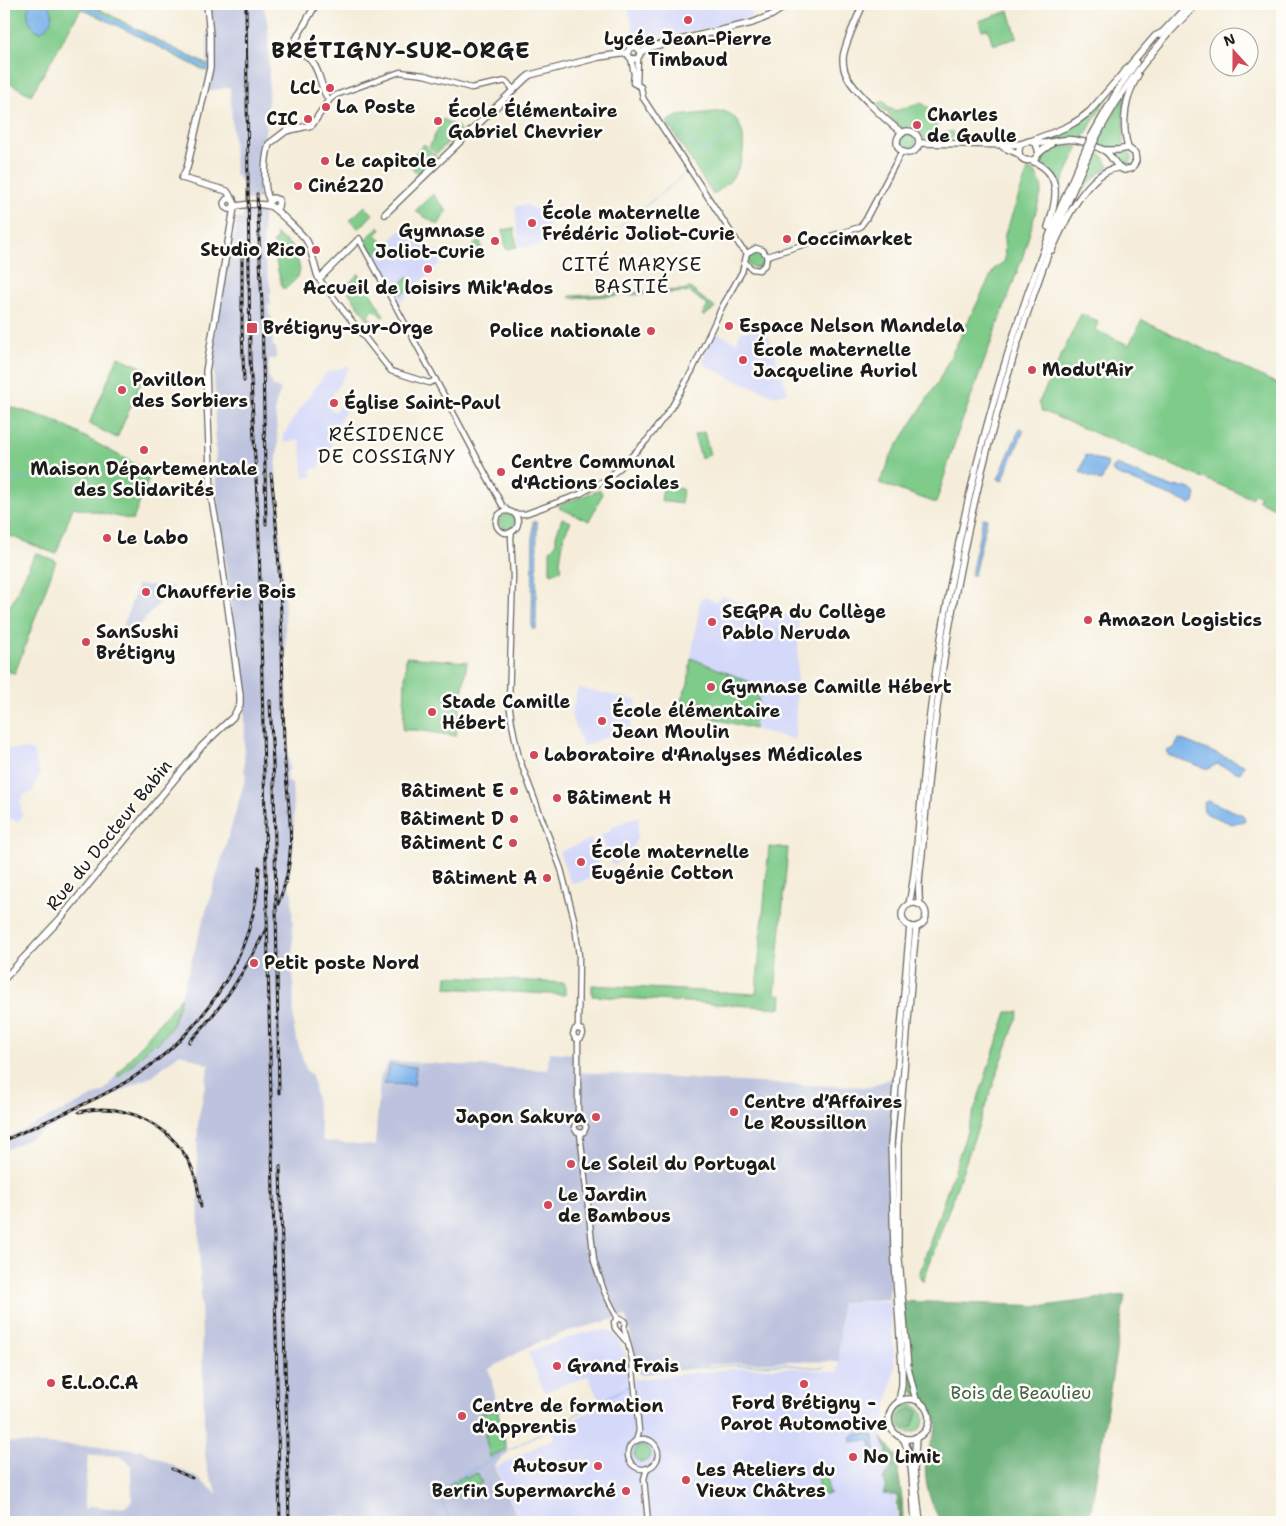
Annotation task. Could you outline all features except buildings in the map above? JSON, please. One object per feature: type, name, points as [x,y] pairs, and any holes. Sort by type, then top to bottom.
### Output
[{"type":"main road","points":[[207,4],[210,68],[187,168],[182,178],[227,191],[234,204],[248,202],[271,203]]},
{"type":"main road","points":[[316,4],[294,45],[299,52],[313,62],[329,100],[312,125],[286,131],[270,144],[265,169],[266,189],[271,203],[306,240],[319,279],[359,239]]},
{"type":"main road","points":[[385,214],[513,89],[530,75],[599,57],[640,53],[651,44],[759,21],[789,4]]},
{"type":"main road","points":[[863,4],[844,52],[844,68],[850,81],[901,135]]},
{"type":"main road","points":[[1006,364],[1046,242],[1120,86],[1135,64],[1161,33],[1189,4]]},
{"type":"main road","points":[[1094,138],[1122,92],[1152,52],[1197,4]]},
{"type":"main road","points":[[1034,142],[1064,130],[1082,118],[1155,36],[1161,33]]},
{"type":"main road","points":[[629,55],[632,47],[636,46],[640,53]]},
{"type":"main road","points":[[1042,267],[1049,258],[1068,214],[1076,202],[1106,171],[1118,168],[1128,170],[1134,165],[1136,161],[1135,153],[1128,148],[1125,138],[1126,105],[1132,85],[1152,56],[1152,52]]},
{"type":"main road","points":[[908,132],[918,137],[919,143],[917,149],[912,152],[902,151],[897,145],[901,135],[908,132]]},
{"type":"main road","points":[[919,143],[990,145],[1021,144],[1026,141],[1053,142],[1077,140],[1104,150],[1128,148]]},
{"type":"main road","points":[[1034,142],[1039,153]]},
{"type":"main road","points":[[1032,161],[1053,142]]},
{"type":"main road","points":[[1019,154],[1018,150],[1021,144]]},
{"type":"main road","points":[[909,904],[914,875],[928,724],[948,600],[972,484],[1023,299],[1056,200],[1056,190],[1052,178],[1042,166],[1032,161],[1026,161],[1019,154],[1006,148],[990,145]]},
{"type":"main road","points":[[920,905],[917,903],[909,904],[904,908],[902,915],[904,922],[910,926],[918,926],[923,923],[925,917],[925,911],[920,905],[918,896],[920,868],[934,724],[958,572],[983,463],[1000,402],[1042,267],[1088,150]]},
{"type":"main road","points":[[1104,150],[1114,160],[1118,168]]},
{"type":"main road","points":[[1114,160],[1118,150]]},
{"type":"main road","name":"Rue du Docteur Babin","points":[[4,979],[60,919],[202,746],[237,711],[240,695],[211,495],[206,378],[210,342],[234,204]]},
{"type":"main road","points":[[910,926],[891,1143],[894,1248],[902,1390],[899,1402],[892,1410],[889,1419],[893,1430],[907,1444],[915,1522]]},
{"type":"main road","points":[[916,1400],[908,1368],[902,1301],[898,1248],[898,1163],[912,968],[916,929],[918,926]]},
{"type":"main road","points":[[899,1402],[907,1399],[916,1400],[926,1408],[929,1416],[929,1422],[925,1431],[916,1437],[902,1437]]},
{"type":"main road","points":[[916,1437],[914,1470],[920,1522]]},
{"type":"street","points":[[637,85],[640,53]]},
{"type":"street","points":[[629,55],[634,74],[633,83],[641,88],[644,98],[740,246],[747,253]]},
{"type":"street","points":[[329,100],[336,95],[400,72],[424,75],[476,88],[506,81],[513,89]]},
{"type":"street","points":[[767,256],[860,227],[902,151]]},
{"type":"street","points":[[359,239],[436,380],[504,511]]},
{"type":"street","points":[[746,263],[750,268],[762,269],[766,264],[767,256],[762,250],[756,248],[747,253]]},
{"type":"street","points":[[504,511],[525,514],[580,494],[601,483],[620,468],[647,440],[680,395],[725,301],[742,272],[746,263],[747,253]]},
{"type":"street","points":[[742,272],[750,268]]},
{"type":"street","points":[[319,279],[391,371],[429,383],[436,380]]},
{"type":"street","points":[[504,511],[496,518],[496,526],[500,530],[510,532],[517,527],[518,521],[515,514]]},
{"type":"street","points":[[518,521],[525,514]]},
{"type":"street","points":[[510,532],[513,564],[510,702],[514,736],[519,758],[561,868],[574,919],[579,956],[578,1029],[582,1030],[583,1034],[578,1039],[578,1111],[580,1122]]},
{"type":"street","points":[[580,1122],[576,1123],[574,1127],[580,1133],[594,1262],[604,1290],[618,1319]]},
{"type":"street","points":[[580,1122],[584,1123],[586,1127],[584,1132],[580,1133]]},
{"type":"street","points":[[618,1319],[624,1320],[634,1375],[639,1431],[636,1441]]},
{"type":"street","points":[[618,1319],[614,1324],[629,1345]]},
{"type":"street","points":[[617,1330],[624,1328]]},
{"type":"street","points":[[639,1431],[645,1439],[655,1445],[658,1454],[653,1464],[647,1468],[640,1468],[632,1464],[628,1455],[630,1446],[636,1441],[645,1439]]},
{"type":"street","points":[[640,1468],[644,1479],[648,1522]]},
{"type":"street","points":[[644,1479],[647,1468]]},
{"type":"shaded area","points":[[208,4],[263,4],[268,25],[269,89],[262,167],[264,188],[258,189],[259,199],[244,200],[245,187],[235,173],[230,87],[207,91]]},
{"type":"shaded area","name":"Lycée Jean-Pierre Timbaud","points":[[627,4],[755,4],[754,7],[751,7],[752,17],[711,28],[639,40],[635,36]]},
{"type":"shaded area","name":"École maternelle Frédéric Joliot-Curie","points":[[527,205],[547,216],[551,244],[519,248],[515,206]]},
{"type":"shaded area","points":[[244,209],[263,210],[263,253],[271,289],[269,294],[271,302],[267,308],[272,318],[273,347],[276,347],[276,359],[269,359],[268,375],[273,386],[281,390],[276,402],[275,411],[278,442],[276,470],[284,589],[289,770],[287,772],[287,780],[292,784],[294,816],[292,861],[287,882],[292,893],[294,1030],[306,1070],[312,1075],[323,1141],[375,1146],[380,1078],[389,1061],[548,1070],[549,1052],[578,1054],[578,1072],[776,1084],[870,1087],[896,1076],[891,1143],[889,1299],[841,1303],[839,1362],[793,1361],[717,1364],[639,1374],[626,1316],[569,1331],[532,1345],[489,1369],[508,1453],[494,1465],[520,1522],[348,1522],[347,1516],[331,1516],[328,1522],[4,1522],[4,1442],[127,1448],[137,1451],[139,1449],[194,1476],[218,1494],[207,1470],[205,1452],[197,1154],[198,1121],[209,1065],[180,1053],[151,1077],[4,1151],[4,1139],[104,1091],[117,1074],[120,1077],[172,1026],[246,777],[244,770],[245,709],[216,487],[214,358],[212,357],[231,240],[234,237],[237,218],[243,219]],"holes":[[[88,1455],[119,1456],[131,1466],[132,1501],[125,1507],[93,1506],[87,1507],[85,1510]]]},
{"type":"shaded area","points":[[401,230],[439,253],[440,263],[400,301],[375,255]]},
{"type":"shaded area","points":[[765,326],[788,392],[776,396],[733,379],[705,365],[703,359],[715,332],[736,342],[741,332]]},
{"type":"shaded area","points":[[351,365],[326,406],[335,412],[343,400],[349,405],[332,431],[331,449],[321,450],[320,468],[311,469],[312,477],[304,477],[300,440],[284,443],[283,433],[285,433],[326,373]]},
{"type":"shaded area","points":[[138,585],[174,586],[132,634],[119,637]]},
{"type":"shaded area","points":[[723,596],[752,607],[756,604],[799,619],[795,740],[754,729],[756,709],[759,701],[756,692],[757,685],[691,658],[700,601],[706,597],[714,602]]},
{"type":"shaded area","name":"École élémentaire Jean Moulin","points":[[578,688],[637,700],[630,728],[583,746],[571,715]]},
{"type":"shaded area","points":[[4,750],[32,750],[40,774],[32,792],[24,795],[20,802],[22,816],[18,822],[12,819],[4,822]]},
{"type":"shaded area","points":[[639,816],[637,837],[634,845],[625,857],[615,865],[612,864],[601,835],[611,830],[610,827]]},
{"type":"shaded area","name":"École maternelle Eugénie Cotton","points":[[591,839],[603,873],[575,884],[574,882],[571,883],[559,852]]},
{"type":"shaded area","points":[[890,1301],[895,1367],[886,1409],[883,1437],[891,1466],[898,1522],[521,1522],[496,1467],[554,1438],[552,1432],[601,1405],[588,1376],[544,1392],[528,1352],[582,1333],[608,1330],[615,1334],[627,1357],[629,1380],[742,1368],[792,1368],[838,1372],[842,1303]]},
{"type":"green space","points":[[4,4],[90,4],[208,65],[206,71],[113,23],[81,9],[31,95],[4,80]]},
{"type":"green space","points":[[1009,11],[1017,38],[993,45],[988,29],[982,30],[979,21]]},
{"type":"green space","points":[[1126,93],[1123,113],[1124,144],[1116,149],[1096,145]]},
{"type":"green space","points":[[1107,97],[1083,139],[1043,142],[1040,140],[1061,133],[1085,119]]},
{"type":"green space","points":[[884,101],[889,109],[894,109],[895,111],[921,103],[931,109],[939,135],[952,131],[954,137],[951,140],[925,139],[920,133],[920,124],[900,127],[892,120],[888,112],[878,106],[879,103]]},
{"type":"green space","points":[[724,111],[733,116],[739,124],[742,132],[743,150],[734,175],[727,184],[713,195],[667,122],[677,116]]},
{"type":"green space","points":[[443,119],[459,128],[459,132],[436,154],[429,147]]},
{"type":"green space","points":[[908,135],[914,137],[916,143],[914,149],[908,151],[902,149],[900,143],[902,137]]},
{"type":"green space","points":[[424,144],[437,157],[419,175],[411,168],[419,159],[414,154]]},
{"type":"green space","points":[[1070,146],[1078,147],[1058,192],[1053,176],[1041,163],[1047,154],[1053,150]]},
{"type":"green space","points":[[1122,151],[1128,151],[1132,158],[1128,165],[1122,165],[1118,161],[1118,155]]},
{"type":"green space","points":[[1093,152],[1104,157],[1109,167],[1098,174],[1068,207]]},
{"type":"green space","points":[[1028,170],[1035,172],[1042,187],[1041,194],[1023,256],[957,435],[936,503],[879,483],[890,457],[938,382],[991,275],[995,268],[1005,261],[1004,237]]},
{"type":"green space","points":[[433,194],[447,211],[438,225],[415,211]]},
{"type":"green space","points":[[365,206],[373,214],[359,229],[350,220]]},
{"type":"green space","points":[[379,227],[381,230],[376,234],[385,245],[375,255],[365,240]]},
{"type":"green space","points":[[514,228],[517,247],[506,249],[503,230]]},
{"type":"green space","points":[[276,234],[294,248],[300,269],[298,277],[287,288],[282,288],[274,252],[274,241],[280,238],[277,239]]},
{"type":"green space","points":[[480,239],[483,257],[475,258],[466,253]]},
{"type":"green space","points":[[756,252],[762,254],[764,260],[762,266],[756,268],[750,266],[748,260],[750,254]]},
{"type":"green space","points":[[358,274],[384,316],[382,317],[374,309],[368,316],[374,323],[371,326],[346,289]]},
{"type":"green space","points":[[408,276],[415,283],[402,295],[396,289]]},
{"type":"green space","points":[[690,288],[715,308],[704,316],[702,315],[708,306],[690,292],[570,298],[570,296]]},
{"type":"green space","points":[[1081,314],[1098,322],[1095,330],[1129,345],[1142,320],[1282,386],[1282,511],[1259,501],[1259,496],[1255,494],[1251,498],[1042,411],[1039,402]]},
{"type":"green space","points":[[118,357],[147,369],[117,438],[89,424]]},
{"type":"green space","points":[[4,405],[54,420],[151,473],[133,520],[73,507],[56,554],[4,535]]},
{"type":"green space","points":[[704,432],[710,455],[701,458],[694,435]]},
{"type":"green space","points":[[663,486],[683,489],[681,504],[661,501]]},
{"type":"green space","points":[[599,490],[602,495],[589,521],[559,508],[560,505]]},
{"type":"green space","points":[[504,514],[510,514],[515,519],[513,528],[504,530],[499,525],[499,519]]},
{"type":"green space","points":[[562,518],[571,522],[564,535],[560,562],[562,569],[552,574],[550,573],[550,550],[556,544],[556,536]]},
{"type":"green space","points":[[36,553],[56,561],[15,673],[4,671],[4,615],[9,605],[11,605]]},
{"type":"green space","name":"Stade Camille Hébert","points":[[406,657],[467,662],[456,736],[417,730],[403,730]]},
{"type":"green space","points":[[691,658],[757,685],[756,692],[759,701],[756,709],[754,729],[677,709],[688,684]]},
{"type":"green space","points":[[769,847],[788,848],[775,994],[782,995],[781,1008],[592,996],[592,985],[756,994]]},
{"type":"green space","points":[[447,976],[565,983],[565,995],[446,988]]},
{"type":"green space","points":[[181,997],[172,1026],[157,1044],[154,1043],[119,1077],[117,1074]]},
{"type":"green space","points":[[1007,1012],[1019,1012],[923,1282],[919,1275]]},
{"type":"green space","name":"Bois de Beaulieu","points":[[1125,1295],[1089,1522],[941,1522],[927,1488],[925,1469],[937,1421],[930,1406],[913,1392],[902,1301],[1045,1306]]},
{"type":"green space","points":[[910,1405],[920,1409],[924,1419],[920,1429],[910,1433],[900,1429],[896,1419],[900,1409]]},
{"type":"green space","points":[[911,1408],[918,1412],[912,1427],[905,1429],[899,1422],[899,1416]]},
{"type":"green space","points":[[497,1409],[506,1449],[490,1457],[480,1414]]},
{"type":"green space","points":[[882,1438],[896,1456],[903,1520],[899,1520],[897,1496],[883,1494],[886,1486],[883,1479],[892,1468],[886,1462],[887,1450]]},
{"type":"green space","points":[[642,1446],[648,1448],[650,1454],[648,1460],[642,1462],[636,1460],[634,1454],[636,1448]]},
{"type":"green space","points":[[828,1470],[828,1492],[831,1493],[825,1495],[819,1491],[817,1475],[820,1471]]},
{"type":"green space","points":[[477,1473],[482,1483],[453,1499],[447,1497],[444,1490],[447,1488],[446,1486],[464,1476],[466,1478]]},
{"type":"water","points":[[30,4],[48,4],[52,12],[51,20],[47,27],[40,32],[33,27],[29,20],[28,8]]},
{"type":"water","points":[[1020,428],[1024,430],[1002,481],[998,479]]},
{"type":"water","points":[[1086,455],[1108,463],[1102,480],[1100,481],[1080,472]]},
{"type":"water","points":[[1117,465],[1171,487],[1191,489],[1196,494],[1194,502],[1190,504],[1114,473],[1112,469]]},
{"type":"water","points":[[983,518],[987,519],[974,575],[971,575]]},
{"type":"water","points":[[533,522],[537,522],[536,629],[532,629]]},
{"type":"water","points":[[1180,739],[1244,765],[1241,772],[1239,773],[1217,764],[1208,769],[1168,755],[1167,751],[1174,748]]},
{"type":"water","points":[[1209,801],[1243,815],[1244,821],[1232,824],[1207,814],[1204,811],[1203,805]]},
{"type":"water","points":[[390,1065],[416,1067],[414,1085],[383,1084]]},
{"type":"water","points":[[855,1434],[874,1436],[877,1465],[873,1465],[871,1442],[867,1440],[852,1442],[850,1437]]},
{"type":"waterway","points":[[79,4],[207,68]]},
{"type":"waterway","points":[[672,123],[700,154],[737,129]]},
{"type":"waterway","points":[[618,228],[683,176]]},
{"type":"waterway","points":[[4,479],[17,480],[29,478]]},
{"type":"waterway","points":[[641,1374],[692,1368],[744,1365],[779,1364],[825,1367]]},
{"type":"waterway","points":[[451,1522],[438,1486],[458,1482],[463,1475],[631,1385]]},
{"type":"railway","points":[[246,4],[250,358],[259,539],[280,1522]]},
{"type":"railway","points":[[257,194],[262,304],[266,524]]},
{"type":"railway","points":[[242,249],[244,381]]},
{"type":"railway","points":[[271,474],[279,576],[284,747],[291,845],[285,884],[278,904]]},
{"type":"railway","points":[[270,701],[274,784],[279,1093]]},
{"type":"railway","points":[[4,1141],[121,1085],[175,1045],[198,1020],[218,993],[235,964],[247,933],[256,901],[259,867]]},
{"type":"railway","points":[[189,1042],[223,1003],[266,929]]},
{"type":"railway","points":[[79,1112],[97,1109],[115,1110],[132,1114],[162,1130],[175,1142],[186,1157],[194,1173],[201,1207]]},
{"type":"railway","points":[[280,1166],[289,1522]]},
{"type":"railway","points":[[172,1469],[192,1478]]},
{"type":"place","name":"Lycée Jean-Pierre Timbaud","points":[[688,20]]},
{"type":"place","name":"LCL","points":[[330,88]]},
{"type":"place","name":"La Poste","points":[[326,107]]},
{"type":"place","name":"CIC","points":[[308,119]]},
{"type":"place","name":"École Élémentaire Gabriel Chevrier","points":[[438,121]]},
{"type":"place","name":"Charles de Gaulle","points":[[917,125]]},
{"type":"place","name":"Le capitole","points":[[325,161]]},
{"type":"place","name":"Ciné220","points":[[298,186]]},
{"type":"place","name":"École maternelle Frédéric Joliot-Curie","points":[[532,223]]},
{"type":"place","name":"Coccimarket","points":[[787,239]]},
{"type":"place","name":"Gymnase Joliot-Curie","points":[[495,241]]},
{"type":"place","name":"Studio Rico","points":[[316,250]]},
{"type":"place","name":"Accueil de loisirs Mik'Ados","points":[[428,269]]},
{"type":"place","name":"Espace Nelson Mandela","points":[[729,326]]},
{"type":"place","name":"Brétigny-sur-Orge","points":[[252,328]]},
{"type":"place","name":"Police nationale","points":[[651,331]]},
{"type":"place","name":"École maternelle Jacqueline Auriol","points":[[743,360]]},
{"type":"place","name":"Modul'Air","points":[[1032,370]]},
{"type":"place","name":"Pavillon des Sorbiers","points":[[122,390]]},
{"type":"place","name":"Église Saint-Paul","points":[[334,403]]},
{"type":"place","name":"Maison Départementale des Solidarités","points":[[144,450]]},
{"type":"place","name":"Centre Communal d'Actions Sociales","points":[[501,472]]},
{"type":"place","name":"Le Labo","points":[[107,538]]},
{"type":"place","name":"Chaufferie Bois","points":[[146,592]]},
{"type":"place","name":"Amazon Logistics","points":[[1088,620]]},
{"type":"place","name":"SEGPA du Collège Pablo Neruda","points":[[712,622]]},
{"type":"place","name":"SanSushi Brétigny","points":[[86,642]]},
{"type":"place","name":"Gymnase Camille Hébert","points":[[711,687]]},
{"type":"place","name":"Stade Camille Hébert","points":[[432,712]]},
{"type":"place","name":"École élémentaire Jean Moulin","points":[[602,721]]},
{"type":"place","name":"Laboratoire d'Analyses Médicales","points":[[534,755]]},
{"type":"place","name":"Bâtiment E","points":[[514,791]]},
{"type":"place","name":"Bâtiment H","points":[[557,798]]},
{"type":"place","name":"Bâtiment D","points":[[514,819]]},
{"type":"place","name":"Bâtiment C","points":[[513,843]]},
{"type":"place","name":"École maternelle Eugénie Cotton","points":[[581,862]]},
{"type":"place","name":"Bâtiment A","points":[[547,878]]},
{"type":"place","name":"Petit poste Nord","points":[[254,963]]},
{"type":"place","name":"Centre d’Affaires Le Roussillon","points":[[734,1112]]},
{"type":"place","name":"Japon Sakura","points":[[596,1117]]},
{"type":"place","name":"Le Soleil du Portugal","points":[[571,1164]]},
{"type":"place","name":"Le Jardin de Bambous","points":[[548,1205]]},
{"type":"place","name":"Grand Frais","points":[[557,1366]]},
{"type":"place","name":"E.L.O.C.A","points":[[51,1383]]},
{"type":"place","name":"Ford Brétigny - Parot Automotive","points":[[804,1384]]},
{"type":"place","name":"Centre de formation d'apprentis","points":[[462,1416]]},
{"type":"place","name":"No Limit","points":[[853,1457]]},
{"type":"place","name":"Autosur","points":[[598,1466]]},
{"type":"place","name":"Les Ateliers du Vieux Châtres","points":[[686,1480]]},
{"type":"place","name":"Berfin Supermarché","points":[[626,1491]]},
{"type":"district","name":"BRÉTIGNY-SUR-ORGE","points":[[401,50]]},
{"type":"district","name":"CITÉ MARYSE BASTIÉ","points":[[632,275]]},
{"type":"district","name":"RÉSIDENCE DE COSSIGNY","points":[[387,445]]}]
